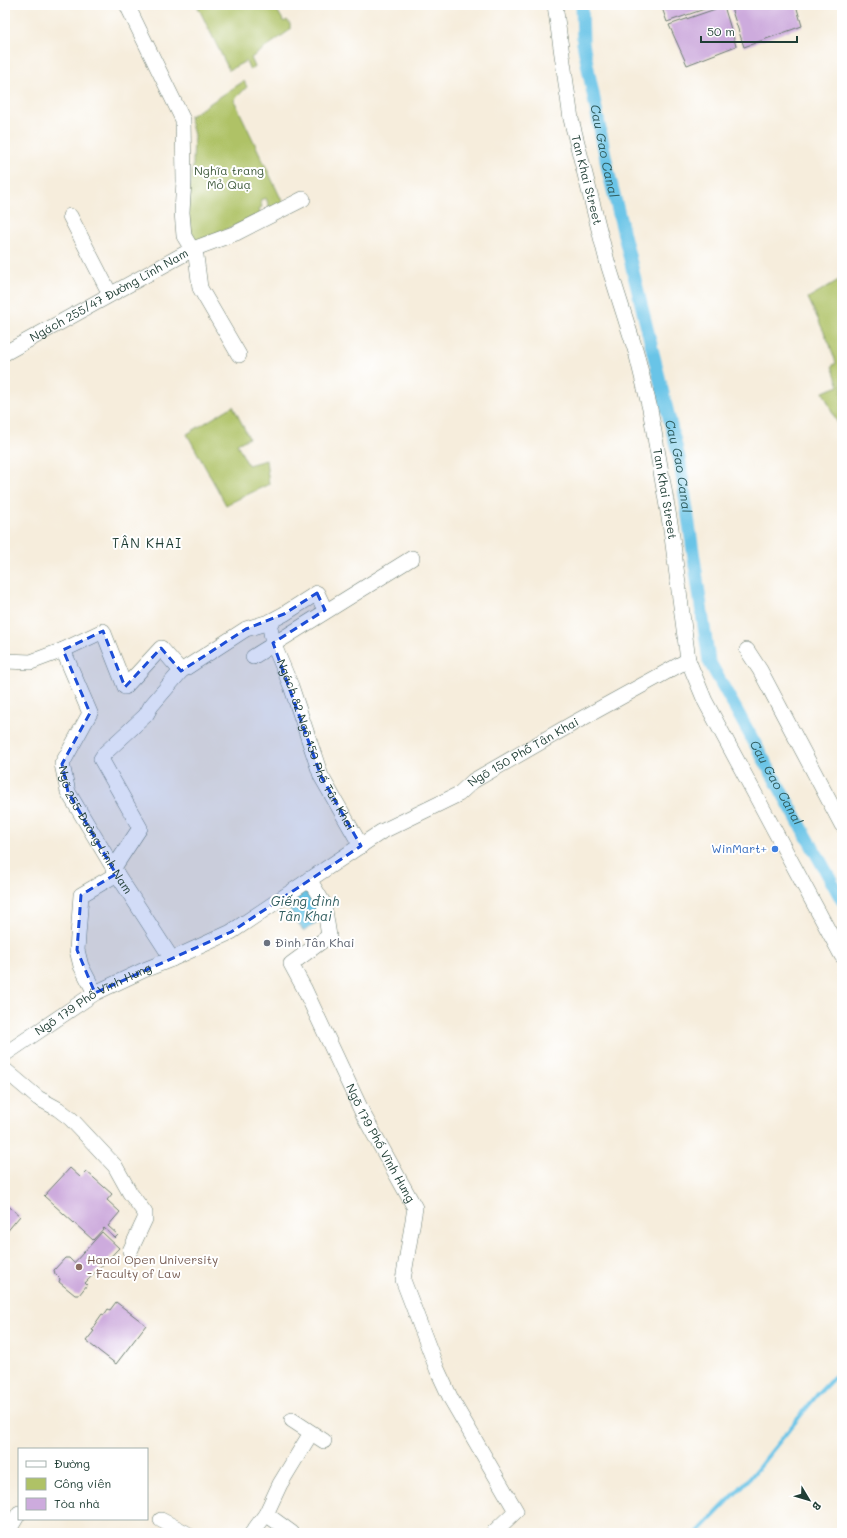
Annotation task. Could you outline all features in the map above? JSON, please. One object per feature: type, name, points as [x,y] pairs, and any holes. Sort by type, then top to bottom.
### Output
[{"type":"street","points":[[127,5],[183,120],[184,181],[182,212],[184,236],[196,256],[200,288],[239,355]]},
{"type":"street","name":"Tan Khai Street","points":[[555,5],[571,119],[605,254],[636,352],[650,409],[671,529],[688,660],[705,702],[842,956]]},
{"type":"street","name":"Ngách 255/47 Đường Lĩnh Nam","points":[[5,353],[193,249],[236,233],[303,199]]},
{"type":"street","points":[[70,216],[110,294]]},
{"type":"street","points":[[253,657],[273,642],[412,558]]},
{"type":"street","points":[[95,993],[81,966],[77,950],[81,895],[115,872],[140,828],[101,759],[146,715],[151,706],[181,671],[246,629],[269,622],[317,593],[325,610]]},
{"type":"street","name":"Ngách 82 Ngõ 150 Phố Tân Khai","points":[[269,622],[273,642],[291,686],[321,776],[360,846]]},
{"type":"street","points":[[5,661],[31,662],[63,650],[103,631],[125,687],[161,648],[181,671]]},
{"type":"street","name":"Ngõ 255 Đường Lĩnh Nam","points":[[63,650],[90,713],[62,764],[68,792],[115,872],[172,959]]},
{"type":"street","points":[[747,650],[760,670],[842,825]]},
{"type":"street","name":"Ngõ 150 Phố Tân Khai","points":[[360,846],[381,832],[459,794],[473,781],[688,660]]},
{"type":"street","name":"Ngõ 179 Phố Vĩnh Hưng","points":[[5,1054],[95,993],[231,932],[360,846]]},
{"type":"street","name":"Ngõ 179 Phố Vĩnh Hưng","points":[[309,879],[324,904],[329,936],[292,964],[364,1116],[415,1208],[403,1280],[437,1369],[451,1399],[516,1511],[493,1533]]},
{"type":"street","points":[[5,1070],[38,1098],[58,1109],[71,1120],[114,1166],[130,1193],[145,1213],[145,1219],[130,1251]]},
{"type":"street","points":[[292,1420],[324,1441]]},
{"type":"street","points":[[252,1533],[266,1514],[280,1484],[311,1433]]},
{"type":"street","points":[[266,1514],[292,1533]]},
{"type":"street","points":[[8,1533],[18,1515]]},
{"type":"street","points":[[161,1520],[186,1533]]},
{"type":"highlighted area","points":[[317,593],[325,610],[273,643],[321,776],[361,846],[231,932],[95,993],[77,950],[81,895],[116,874],[68,792],[62,764],[90,713],[63,650],[103,631],[125,687],[161,648],[181,671],[246,629],[284,614]]},
{"type":"green space","points":[[197,5],[274,5],[284,22],[287,20],[290,24],[290,30],[251,58],[255,67],[250,70],[246,61],[229,70]]},
{"type":"green space","name":"Nghĩa trang Mỏ Quạ","points":[[244,81],[247,87],[234,100],[284,205],[270,210],[266,198],[260,200],[262,207],[259,209],[261,215],[193,243],[186,229],[187,207],[193,165],[194,135],[189,117]]},
{"type":"green space","points":[[842,278],[842,428],[837,422],[823,392],[839,386],[832,366],[836,363],[830,345],[808,298]]},
{"type":"green space","points":[[233,406],[249,438],[237,444],[248,465],[266,460],[269,484],[226,505],[187,434]]},
{"type":"water","name":"Giếng đình Tân Khai","points":[[302,891],[312,894],[318,900],[319,921],[303,931],[285,901]]},
{"type":"building","points":[[661,5],[716,5],[667,22]]},
{"type":"building","points":[[730,5],[796,5],[802,26],[744,47]]},
{"type":"building","points":[[724,6],[736,46],[687,65],[669,25]]},
{"type":"building","points":[[70,1168],[80,1177],[86,1171],[112,1194],[107,1200],[120,1212],[108,1226],[118,1235],[115,1238],[104,1228],[93,1240],[44,1196]]},
{"type":"building","points":[[5,1203],[20,1216],[5,1234]]},
{"type":"building","name":"Hanoi Open University - Faculty of Law","points":[[102,1232],[119,1248],[85,1283],[87,1285],[79,1295],[75,1295],[59,1282],[60,1279],[55,1274],[54,1270],[65,1258],[69,1258],[74,1263]]},
{"type":"building","points":[[116,1302],[146,1325],[116,1364],[86,1341],[94,1331],[92,1330],[102,1314],[104,1315],[108,1309],[110,1310]]},
{"type":"waterway","name":"Cau Gao Canal","points":[[582,5],[583,43],[608,170],[680,462],[709,661],[842,900]]},
{"type":"waterway","points":[[697,1533],[751,1477],[817,1395],[842,1369]]},
{"type":"place","name":"WinMart+","points":[[775,849]]},
{"type":"place","name":"Đình Tân Khai","points":[[267,943]]},
{"type":"place","name":"Hanoi Open University - Faculty of Law","points":[[79,1267]]},
{"type":"district","name":"TÂN KHAI","points":[[147,543]]}]
